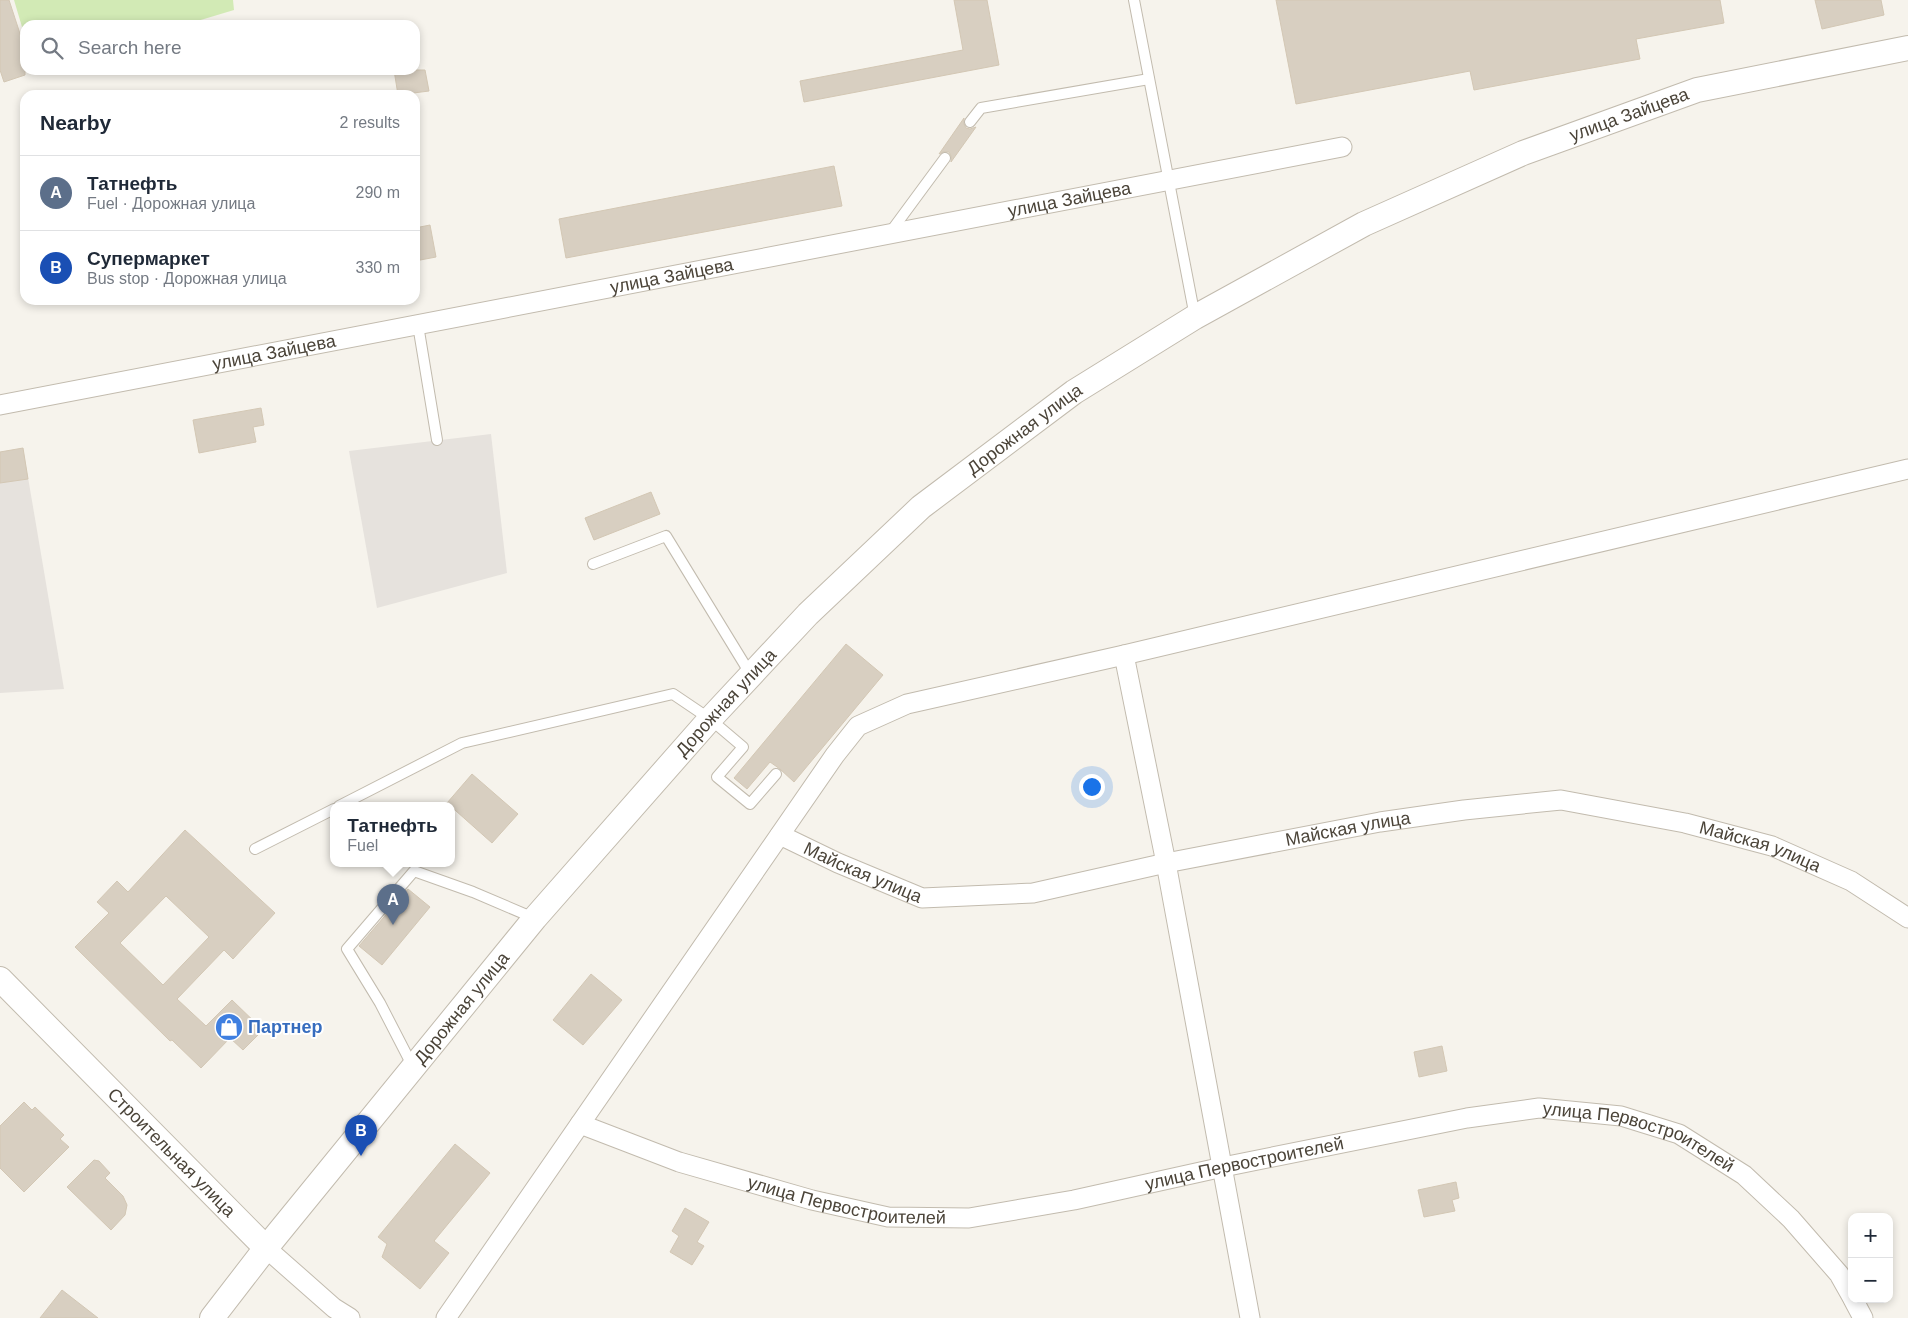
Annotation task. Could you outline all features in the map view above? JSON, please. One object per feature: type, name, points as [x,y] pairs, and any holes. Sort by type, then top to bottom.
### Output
[{"type":"street","name":"улица Зайцева","points":[[1364,224],[1523,153],[1696,90],[1908,48]]},
{"type":"street","name":"улица Зайцева","points":[[0,405],[1342,147]]},
{"type":"street","name":"Дорожная улица","points":[[212,1318],[266,1248],[535,918],[710,719],[808,614],[921,507],[1074,392],[1195,317],[1364,224]]},
{"type":"street","points":[[446,1318],[835,755],[858,726],[907,704],[1124,655],[1908,468]]},
{"type":"street","points":[[1124,655],[1166,863],[1250,1318]]},
{"type":"street","name":"Майская улица","points":[[780,835],[922,898],[1033,893],[1166,863],[1380,822],[1464,810],[1561,800],[1685,823],[1772,846],[1851,881],[1908,918]]},
{"type":"street","name":"Строительная улица","points":[[0,979],[266,1248],[334,1308],[350,1318]]},
{"type":"street","name":"улица Первостроителей","points":[[580,1124],[679,1162],[812,1200],[888,1217],[969,1218],[1074,1200],[1223,1167],[1467,1118],[1539,1108],[1620,1116],[1679,1134],[1744,1175],[1791,1219],[1839,1274],[1848,1291]]},
{"type":"street","name":"улица Первостроителей","points":[[1855,1303],[1863,1318]]},
{"type":"lane","points":[[1134,0],[1195,317]]},
{"type":"lane","points":[[970,122],[981,108],[1149,79]]},
{"type":"lane","points":[[889,234],[945,158]]},
{"type":"lane","points":[[418,325],[437,440]]},
{"type":"lane","points":[[593,564],[666,536],[751,675]]},
{"type":"lane","points":[[347,802],[462,743],[673,694],[710,719],[743,747],[717,777],[750,804],[776,774]]},
{"type":"lane","points":[[255,849],[330,811]]},
{"type":"lane","points":[[414,1067],[380,1003],[347,949],[414,871],[473,892],[535,918]]},
{"type":"shaded area","points":[[491,434],[507,573],[377,608],[349,451]]},
{"type":"shaded area","points":[[23,448],[64,689],[0,693],[0,452]]},
{"type":"green space","points":[[14,0],[233,0],[234,10],[201,20],[20,20]]},
{"type":"building","points":[[0,0],[9,0],[20,34],[20,75],[25,75],[4,82],[0,70]]},
{"type":"building","points":[[954,0],[987,0],[999,65],[804,102],[800,81],[963,50]]},
{"type":"building","points":[[1276,0],[1720,0],[1724,23],[1636,39],[1640,59],[1474,90],[1470,71],[1296,104]]},
{"type":"building","points":[[1815,0],[1881,0],[1884,15],[1822,29]]},
{"type":"building","points":[[420,70],[425,70],[429,91],[397,90],[395,75],[420,75]]},
{"type":"building","points":[[964,118],[966,128],[976,127],[951,162],[949,152],[939,154]]},
{"type":"building","points":[[834,166],[842,206],[566,258],[559,219]]},
{"type":"building","points":[[430,225],[436,257],[420,260],[420,227]]},
{"type":"building","points":[[261,408],[264,425],[253,427],[256,442],[199,453],[193,420]]},
{"type":"building","points":[[23,448],[28,479],[0,483],[0,452]]},
{"type":"building","points":[[651,492],[660,514],[594,540],[585,518]]},
{"type":"building","points":[[846,644],[883,675],[794,782],[770,762],[747,789],[734,778]]},
{"type":"building","points":[[472,774],[518,814],[492,843],[455,810],[455,802],[448,802]]},
{"type":"building","points":[[185,830],[275,913],[233,959],[224,950],[177,999],[206,1026],[232,1000],[263,1030],[243,1050],[230,1038],[201,1068],[172,1040],[170,1041],[75,947],[109,913],[97,902],[117,881],[128,892]],"holes":[[[166,896],[209,937],[163,985],[120,943]]]},
{"type":"building","points":[[408,889],[430,907],[382,965],[359,946]]},
{"type":"building","points":[[591,974],[622,1000],[583,1045],[553,1020]]},
{"type":"building","points":[[1442,1046],[1447,1071],[1419,1077],[1414,1052]]},
{"type":"building","points":[[24,1102],[32,1110],[35,1107],[64,1135],[60,1139],[69,1147],[24,1192],[0,1168],[0,1126]]},
{"type":"building","points":[[455,1144],[490,1173],[434,1241],[449,1253],[420,1289],[382,1257],[387,1244],[378,1237]]},
{"type":"building","points":[[94,1160],[99,1161],[110,1173],[105,1178],[123,1196],[127,1205],[125,1215],[111,1230],[67,1187]]},
{"type":"building","points":[[1456,1182],[1459,1198],[1452,1200],[1455,1211],[1424,1217],[1418,1190]]},
{"type":"building","points":[[685,1208],[709,1222],[697,1242],[704,1246],[692,1265],[670,1252],[679,1236],[672,1231]]},
{"type":"building","points":[[62,1290],[98,1318],[40,1318]]},
{"type":"place","name":"Татнефть","points":[[393,925]]},
{"type":"place","name":"Партнер","points":[[229,1027]]},
{"type":"place","name":"Супермаркет","points":[[361,1156]]}]
